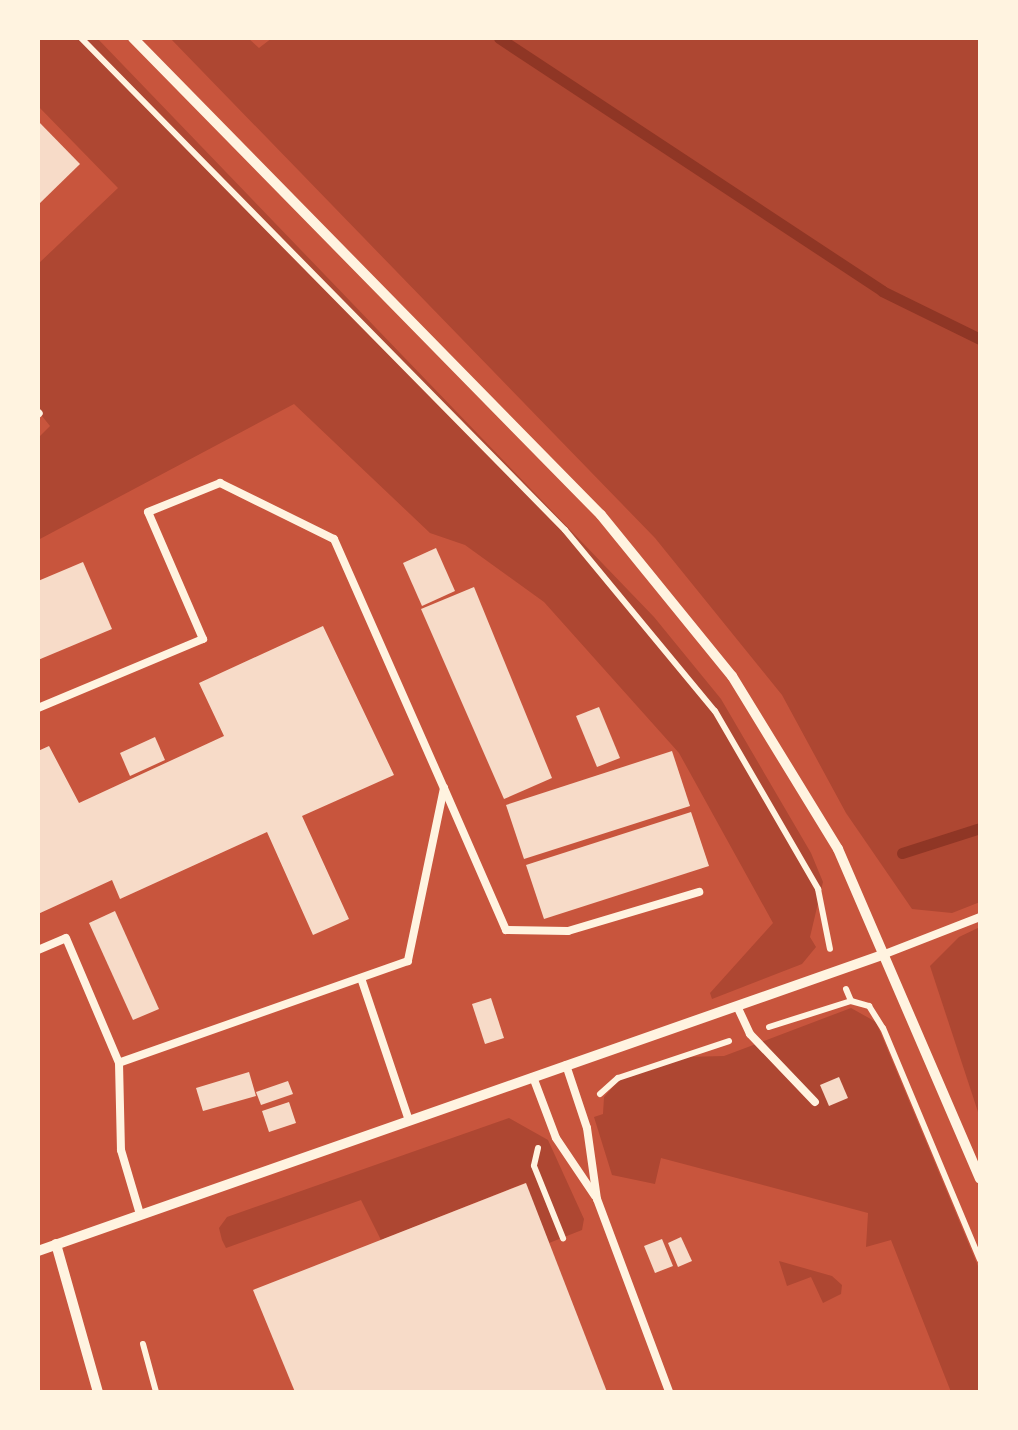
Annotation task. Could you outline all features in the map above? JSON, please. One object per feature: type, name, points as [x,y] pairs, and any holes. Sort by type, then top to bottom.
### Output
[{"type":"street","points":[[133,38],[601,516],[680,608],[780,746],[838,848],[980,1179]]},
{"type":"street","points":[[38,1251],[408,1118],[885,954]]},
{"type":"street","points":[[56,1244],[98,1392]]},
{"type":"lane","points":[[38,708],[203,639],[148,512],[220,483],[334,539],[506,930],[568,931],[699,892]]},
{"type":"lane","points":[[119,1064],[408,961],[444,788]]},
{"type":"lane","points":[[885,954],[980,917]]},
{"type":"lane","points":[[38,950],[66,938],[119,1064],[120,1150],[140,1214]]},
{"type":"lane","points":[[361,978],[408,1118]]},
{"type":"lane","points":[[737,1006],[750,1034],[815,1102]]},
{"type":"lane","points":[[566,1065],[582,1112],[597,1199],[669,1392]]},
{"type":"lane","points":[[533,1076],[550,1123],[597,1199]]},
{"type":"path","points":[[81,38],[565,530],[702,696],[818,890],[821,927],[851,1001]]},
{"type":"path","points":[[582,1112],[594,1107],[604,1085],[618,1078],[851,1001],[870,1006],[980,1260]]},
{"type":"path","points":[[550,1123],[536,1129],[534,1166],[563,1238]]},
{"type":"path","points":[[143,1344],[156,1392]]},
{"type":"shaded area","points":[[38,38],[97,38],[654,617],[721,699],[811,853],[823,882],[810,937],[816,947],[802,964],[712,999],[710,993],[773,923],[679,753],[544,602],[465,545],[430,533],[294,404],[38,540],[38,438],[50,426],[38,411],[38,264],[118,188],[38,106]]},
{"type":"shaded area","points":[[170,38],[248,38],[259,48],[272,38],[980,38],[980,902],[952,913],[912,909],[846,813],[782,695],[655,538]]},
{"type":"shaded area","points":[[980,927],[980,1118],[930,966],[959,937]]},
{"type":"shaded area","points":[[851,1008],[876,1022],[980,1271],[980,1392],[951,1392],[891,1240],[866,1247],[868,1213],[661,1158],[655,1184],[612,1175],[594,1117],[603,1114],[604,1097],[620,1079],[685,1057],[724,1056]]},
{"type":"shaded area","points":[[509,1118],[548,1140],[584,1219],[582,1230],[549,1243],[525,1183],[381,1240],[361,1200],[226,1248],[222,1240],[219,1228],[227,1217]]},
{"type":"shaded area","points":[[779,1261],[832,1276],[842,1285],[841,1294],[823,1303],[811,1277],[787,1286]]},
{"type":"building","points":[[38,121],[80,164],[38,205]]},
{"type":"building","points":[[436,548],[455,591],[422,606],[403,563]]},
{"type":"building","points":[[83,562],[112,629],[38,660],[38,581]]},
{"type":"building","points":[[474,587],[552,778],[504,799],[421,609]]},
{"type":"building","points":[[323,626],[394,775],[302,816],[349,919],[313,935],[267,832],[120,899],[112,880],[38,914],[38,751],[49,746],[79,803],[224,736],[199,683]]},
{"type":"building","points":[[599,707],[620,758],[597,767],[576,716]]},
{"type":"building","points":[[155,737],[165,760],[130,776],[120,753]]},
{"type":"building","points":[[672,751],[690,806],[524,859],[506,805]]},
{"type":"building","points":[[691,812],[709,866],[544,919],[526,865]]},
{"type":"building","points":[[115,911],[159,1009],[133,1020],[89,923]]},
{"type":"building","points":[[491,998],[504,1038],[485,1044],[472,1004]]},
{"type":"building","points":[[249,1072],[256,1096],[203,1111],[196,1088]]},
{"type":"building","points":[[839,1077],[848,1098],[829,1106],[820,1085]]},
{"type":"building","points":[[288,1081],[293,1094],[261,1105],[256,1092]]},
{"type":"building","points":[[289,1102],[296,1123],[269,1132],[262,1111]]},
{"type":"building","points":[[526,1183],[607,1392],[295,1392],[253,1290]]},
{"type":"building","points":[[681,1237],[692,1261],[678,1267],[668,1243]]},
{"type":"building","points":[[662,1239],[673,1266],[655,1273],[644,1246]]},
{"type":"waterway","points":[[499,38],[882,291],[980,339]]},
{"type":"waterway","points":[[902,853],[980,828]]}]
